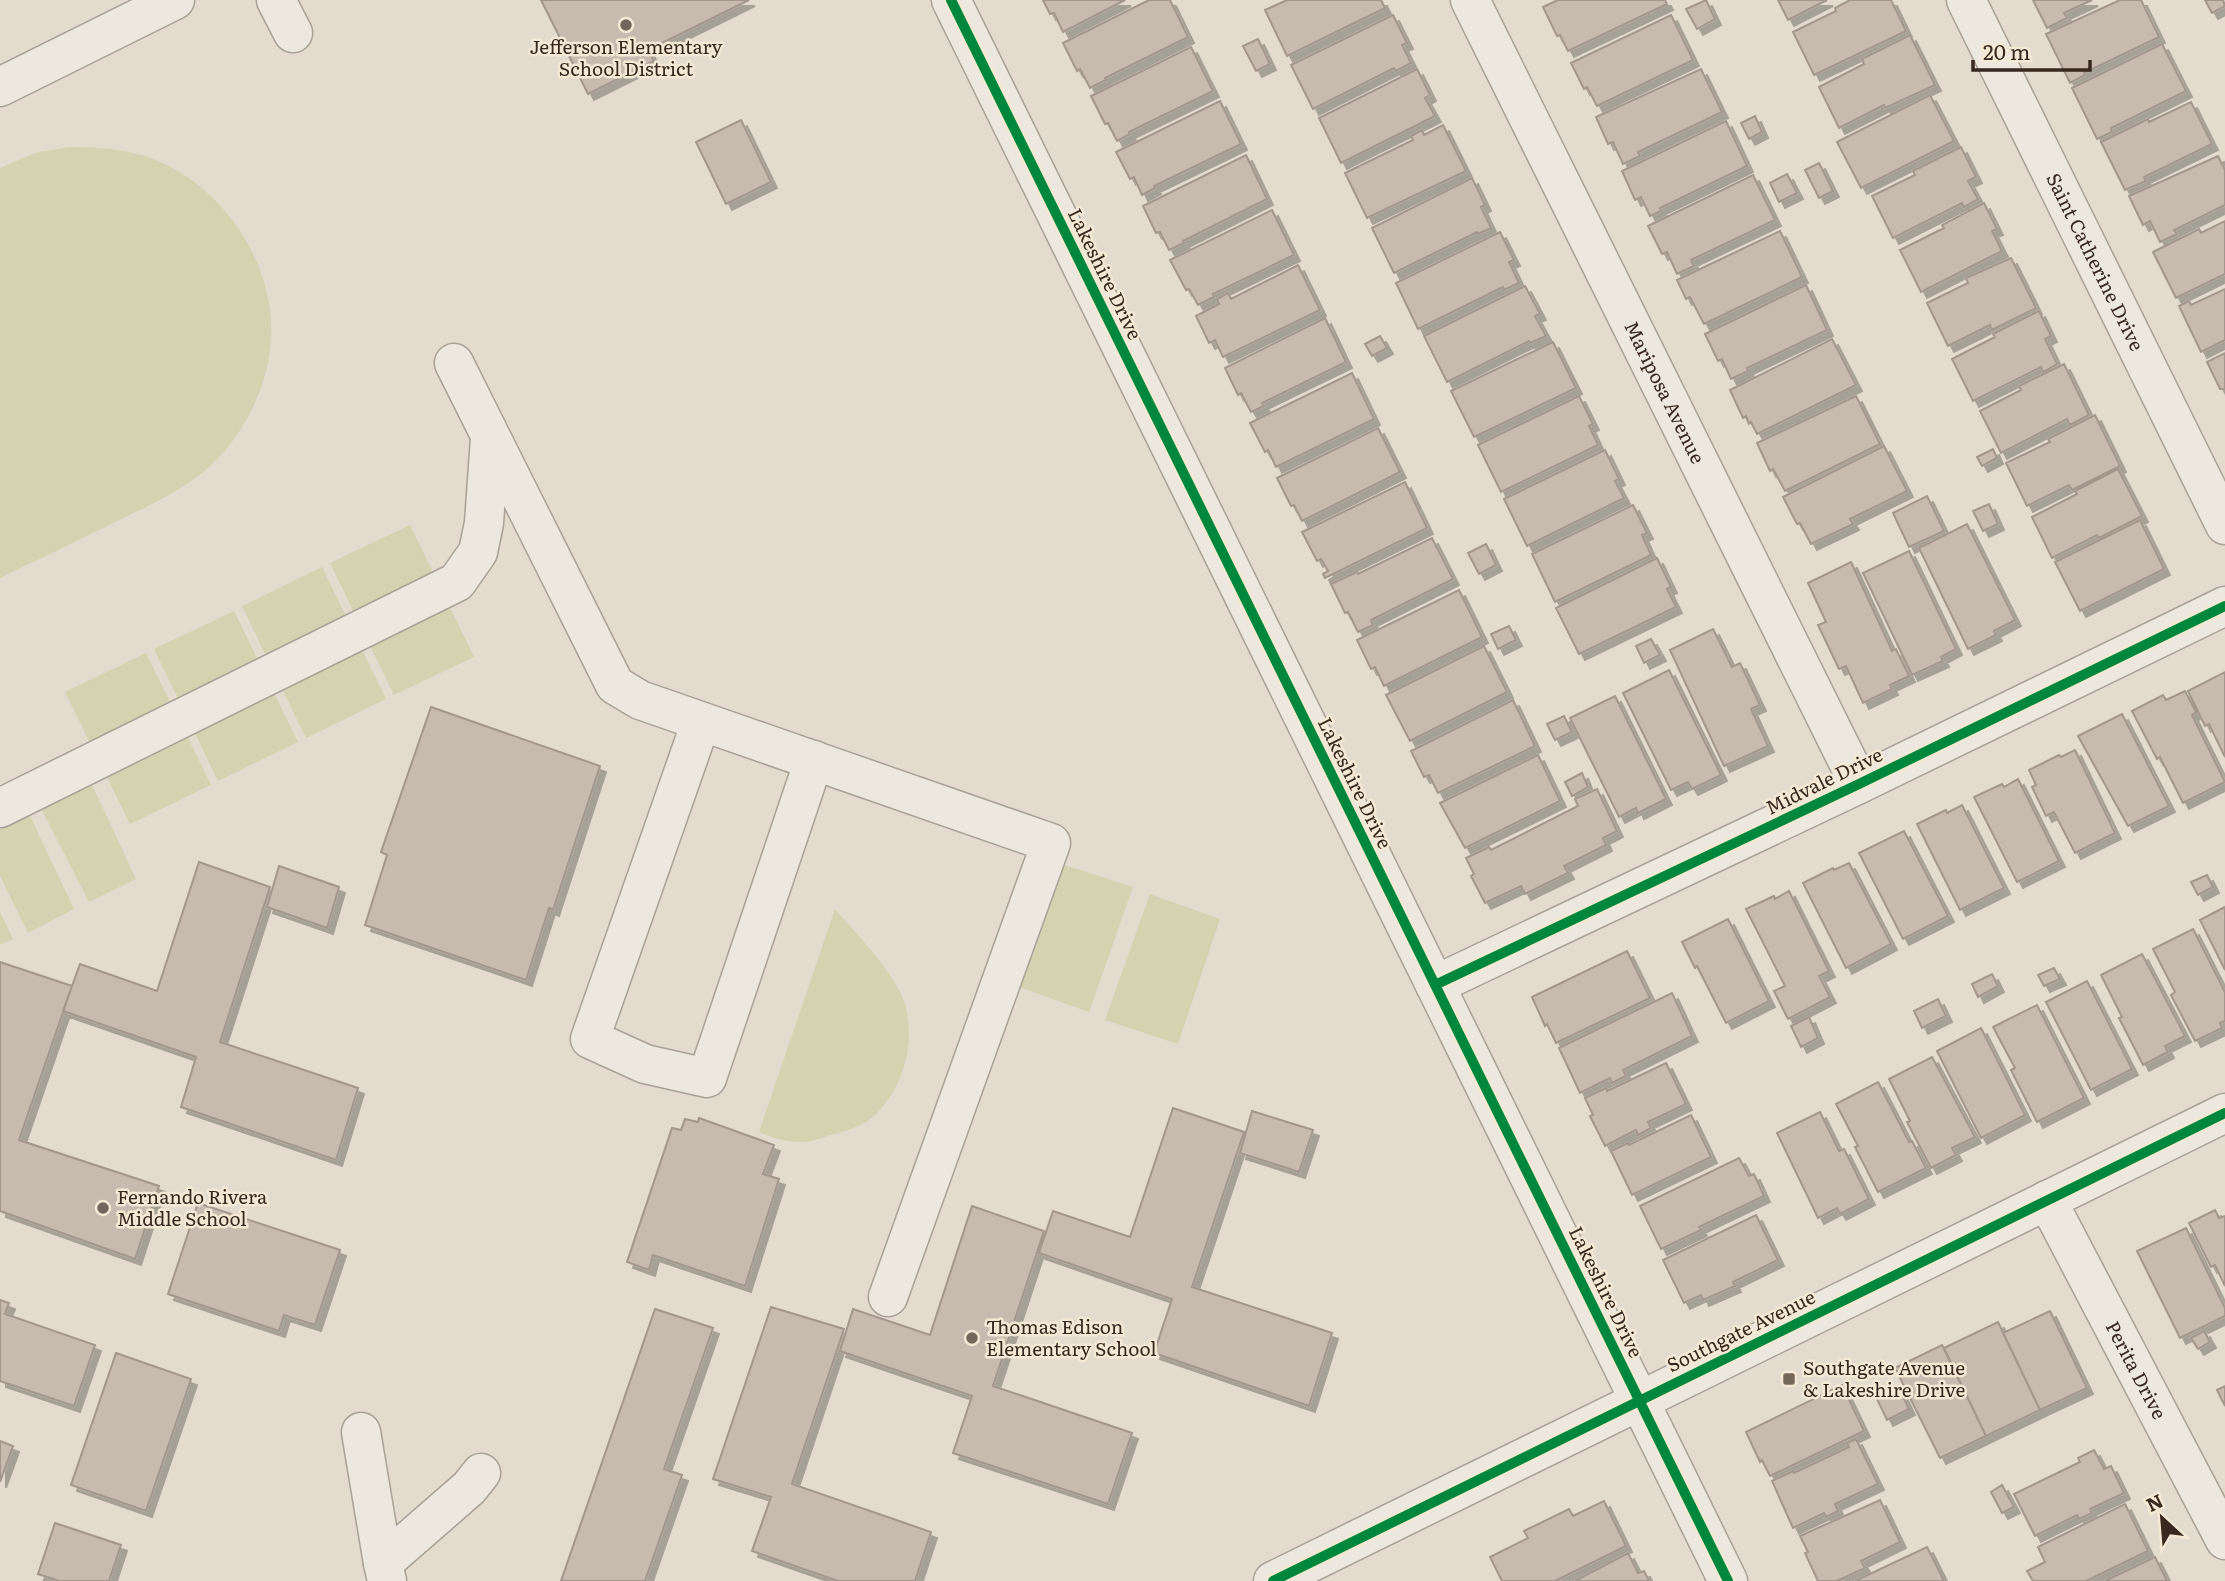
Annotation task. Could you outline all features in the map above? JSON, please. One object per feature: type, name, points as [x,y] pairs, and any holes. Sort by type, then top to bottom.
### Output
[{"type":"street","points":[[0,87],[175,0]]},
{"type":"street","name":"Lakeshire Drive","points":[[951,0],[1728,1581]]},
{"type":"street","name":"Mariposa Avenue","points":[[1470,0],[1859,784]]},
{"type":"street","name":"Saint Catherine Drive","points":[[1966,0],[2225,525]]},
{"type":"street","points":[[454,363],[615,685],[640,700],[1051,843],[888,1297]]},
{"type":"street","points":[[0,807],[457,582],[478,552],[484,523],[490,436]]},
{"type":"street","name":"Midvale Drive","points":[[1435,985],[1859,784],[2225,606]]},
{"type":"street","points":[[701,722],[590,1039],[645,1065],[707,1078],[814,760]]},
{"type":"street","name":"Southgate Avenue","points":[[1273,1581],[2225,1113]]},
{"type":"street","name":"Perita Drive","points":[[2048,1200],[2225,1540]]},
{"type":"street","points":[[361,1432],[385,1572]]},
{"type":"street","points":[[385,1572],[481,1473]]},
{"type":"shaded area","points":[[69,147],[107,149],[156,160],[190,179],[229,215],[244,237],[265,286],[270,312],[269,354],[262,385],[241,429],[222,454],[199,476],[158,501],[0,578],[0,168],[35,153]]},
{"type":"shaded area","points":[[410,525],[474,657],[394,695],[330,563]]},
{"type":"shaded area","points":[[322,567],[386,699],[306,738],[242,606]]},
{"type":"shaded area","points":[[234,611],[298,742],[218,781],[154,649]]},
{"type":"shaded area","points":[[146,653],[211,785],[130,824],[65,692]]},
{"type":"shaded area","points":[[92,785],[136,879],[89,902],[41,808]]},
{"type":"shaded area","points":[[29,814],[74,909],[28,933],[0,876],[0,827]]},
{"type":"shaded area","points":[[1061,864],[1133,887],[1089,1012],[1019,987]]},
{"type":"shaded area","points":[[1150,894],[1220,919],[1178,1044],[1105,1020]]},
{"type":"shaded area","points":[[835,909],[876,956],[902,995],[909,1037],[904,1066],[892,1093],[870,1120],[812,1141],[784,1140],[759,1132]]},
{"type":"shaded area","points":[[0,912],[13,939],[0,945]]},
{"type":"building","name":"Jefferson Elementary School District","points":[[541,0],[749,0],[648,50],[654,61],[588,94]]},
{"type":"building","points":[[1043,0],[1125,0],[1063,32],[1054,13],[1050,14]]},
{"type":"building","points":[[1149,0],[1170,0],[1188,37],[1090,88],[1080,69],[1077,71],[1063,43]]},
{"type":"building","points":[[1287,0],[1381,0],[1385,8],[1287,56],[1265,10]]},
{"type":"building","points":[[1558,0],[1665,0],[1667,4],[1568,51],[1560,35],[1557,36],[1543,7]]},
{"type":"building","points":[[1706,0],[1715,19],[1697,29],[1686,9]]},
{"type":"building","points":[[1778,0],[1827,0],[1788,20]]},
{"type":"building","points":[[1850,0],[1891,0],[1906,31],[1814,75],[1793,32],[1836,11],[1835,8]]},
{"type":"building","points":[[2033,0],[2092,0],[2064,13],[2067,18],[2047,28]]},
{"type":"building","points":[[2120,0],[2141,0],[2159,37],[2084,73],[2085,75],[2070,83],[2046,34]]},
{"type":"building","points":[[2205,0],[2223,0],[2225,6],[2212,13]]},
{"type":"building","points":[[1393,15],[1407,43],[1402,45],[1411,63],[1396,71],[1394,68],[1313,109],[1291,65]]},
{"type":"building","points":[[1671,15],[1693,60],[1597,106],[1587,87],[1584,89],[1571,63]]},
{"type":"building","points":[[1910,35],[1935,85],[1885,108],[1884,105],[1839,128],[1819,87],[1864,64],[1862,59]]},
{"type":"building","points":[[1258,39],[1270,64],[1256,71],[1243,46]]},
{"type":"building","points":[[2162,44],[2186,91],[2111,128],[2112,132],[2097,139],[2072,88]]},
{"type":"building","points":[[1191,47],[1213,91],[1129,132],[1130,134],[1117,141],[1091,96]]},
{"type":"building","points":[[1417,69],[1430,95],[1425,98],[1435,116],[1341,163],[1319,118]]},
{"type":"building","points":[[1701,69],[1722,112],[1638,152],[1640,156],[1623,164],[1613,142],[1608,144],[1596,117]]},
{"type":"building","points":[[1930,95],[1954,141],[1861,188],[1837,142]]},
{"type":"building","points":[[1220,101],[1241,144],[1154,186],[1155,188],[1142,195],[1134,177],[1130,179],[1116,152]]},
{"type":"building","points":[[2191,102],[2212,144],[2144,177],[2146,181],[2125,190],[2101,142]]},
{"type":"building","points":[[1755,116],[1762,132],[1749,139],[1741,123]]},
{"type":"building","points":[[741,120],[771,182],[726,204],[696,142]]},
{"type":"building","points":[[1726,121],[1747,166],[1660,208],[1661,211],[1650,216],[1641,197],[1635,200],[1622,171]]},
{"type":"building","points":[[1443,125],[1466,171],[1367,218],[1345,173],[1413,140],[1411,136],[1422,130],[1424,135]]},
{"type":"building","points":[[1961,147],[1976,177],[1968,181],[1978,199],[1964,207],[1962,203],[1893,238],[1872,196],[1915,175],[1913,171]]},
{"type":"building","points":[[1246,155],[1267,199],[1169,250],[1160,232],[1156,233],[1143,206]]},
{"type":"building","points":[[2218,156],[2225,170],[2225,205],[2174,230],[2177,234],[2160,242],[2150,221],[2143,225],[2129,196]]},
{"type":"building","points":[[1819,163],[1833,191],[1819,198],[1805,170]]},
{"type":"building","points":[[1787,174],[1797,193],[1779,202],[1770,183]]},
{"type":"building","points":[[1753,175],[1775,220],[1691,260],[1694,266],[1677,274],[1667,252],[1662,254],[1648,226]]},
{"type":"building","points":[[1472,178],[1485,205],[1481,207],[1491,228],[1478,234],[1477,232],[1394,273],[1372,228]]},
{"type":"building","points":[[1984,203],[1997,229],[1992,231],[2002,251],[1921,292],[1900,250],[1944,228],[1942,225]]},
{"type":"building","points":[[1272,210],[1294,255],[1213,294],[1214,297],[1198,305],[1189,289],[1186,290],[1170,260]]},
{"type":"building","points":[[2225,221],[2225,274],[2176,298],[2153,252],[2199,229],[2201,233]]},
{"type":"building","points":[[1780,231],[1802,277],[1704,324],[1690,297],[1686,299],[1677,280]]},
{"type":"building","points":[[1500,232],[1514,260],[1509,262],[1519,283],[1504,290],[1503,287],[1418,329],[1396,283]]},
{"type":"building","points":[[2011,258],[2036,308],[1992,330],[1990,325],[1948,346],[1927,303],[1968,283],[1966,278]]},
{"type":"building","points":[[1298,265],[1320,310],[1223,357],[1215,340],[1209,343],[1196,316],[1219,304],[1217,299],[1228,293],[1231,299]]},
{"type":"building","points":[[1806,285],[1827,330],[1747,368],[1748,371],[1731,379],[1722,359],[1718,361],[1705,334]]},
{"type":"building","points":[[1525,286],[1540,314],[1535,316],[1546,336],[1530,343],[1529,341],[1447,382],[1424,336]]},
{"type":"building","points":[[2225,289],[2225,340],[2201,352],[2179,306],[2189,301],[2191,305]]},
{"type":"building","points":[[2039,311],[2051,336],[2045,339],[2057,364],[2043,372],[2041,367],[1973,401],[1952,359]]},
{"type":"building","points":[[1325,318],[1346,362],[1262,403],[1264,406],[1251,412],[1241,393],[1238,395],[1225,368]]},
{"type":"building","points":[[1380,336],[1387,348],[1372,356],[1365,344]]},
{"type":"building","points":[[1832,339],[1856,385],[1757,434],[1746,416],[1743,418],[1730,390]]},
{"type":"building","points":[[1553,342],[1576,388],[1474,437],[1451,391]]},
{"type":"building","points":[[2225,353],[2225,389],[2220,389],[2207,362]]},
{"type":"building","points":[[2064,364],[2089,415],[2070,425],[2067,419],[2001,453],[1980,411],[2021,390],[2019,386]]},
{"type":"building","points":[[1352,373],[1374,419],[1276,467],[1250,423]]},
{"type":"building","points":[[1579,396],[1593,424],[1589,426],[1598,445],[1501,492],[1478,445]]},
{"type":"building","points":[[1856,396],[1880,444],[1785,491],[1773,469],[1770,471],[1757,443]]},
{"type":"building","points":[[2095,415],[2120,466],[2072,490],[2069,485],[2027,506],[2006,463],[2050,442],[2048,439]]},
{"type":"building","points":[[1378,428],[1400,472],[1302,521],[1277,478]]},
{"type":"building","points":[[1884,446],[1907,491],[1850,519],[1853,524],[1811,544],[1783,497]]},
{"type":"building","points":[[1993,449],[1997,458],[1982,466],[1977,457]]},
{"type":"building","points":[[1605,450],[1619,479],[1615,481],[1624,498],[1527,546],[1504,499]]},
{"type":"building","points":[[2118,469],[2142,516],[2052,558],[2032,517]]},
{"type":"building","points":[[1405,482],[1427,528],[1325,578],[1323,574],[1328,571],[1321,559],[1317,561],[1302,532]]},
{"type":"building","points":[[1927,496],[1944,531],[1909,547],[1893,513]]},
{"type":"building","points":[[1989,504],[1998,524],[1983,531],[1973,511]]},
{"type":"building","points":[[1633,505],[1647,533],[1642,535],[1651,555],[1555,602],[1532,554]]},
{"type":"building","points":[[2140,520],[2164,569],[2080,611],[2055,562]]},
{"type":"building","points":[[1967,524],[2015,620],[1994,631],[1996,635],[1968,649],[1919,548]]},
{"type":"building","points":[[1432,538],[1453,579],[1371,620],[1373,625],[1358,632],[1331,584]]},
{"type":"building","points":[[1486,544],[1496,565],[1479,574],[1468,553]]},
{"type":"building","points":[[1909,551],[1956,649],[1941,657],[1943,661],[1912,675],[1863,573]]},
{"type":"building","points":[[1657,558],[1671,587],[1667,589],[1676,607],[1579,654],[1556,608]]},
{"type":"building","points":[[1851,562],[1892,651],[1896,649],[1909,676],[1890,685],[1892,689],[1863,703],[1846,666],[1839,669],[1818,625],[1826,622],[1808,583]]},
{"type":"building","points":[[1459,590],[1482,637],[1384,686],[1375,667],[1371,669],[1357,640]]},
{"type":"building","points":[[1509,626],[1516,640],[1498,649],[1491,634]]},
{"type":"building","points":[[1713,629],[1732,667],[1740,663],[1760,705],[1751,709],[1768,746],[1724,766],[1670,650]]},
{"type":"building","points":[[1651,639],[1660,655],[1644,663],[1636,646]]},
{"type":"building","points":[[1484,646],[1507,692],[1410,741],[1386,695]]},
{"type":"building","points":[[1669,670],[1721,775],[1692,789],[1688,782],[1671,790],[1623,693]]},
{"type":"building","points":[[2225,672],[2225,757],[2209,724],[2205,726],[2188,691]]},
{"type":"building","points":[[2185,691],[2196,712],[2192,715],[2225,782],[2183,803],[2160,757],[2157,759],[2132,711],[2163,695],[2166,700]]},
{"type":"building","points":[[1615,696],[1666,799],[1638,813],[1636,808],[1619,817],[1570,718]]},
{"type":"building","points":[[1513,700],[1535,746],[1438,793],[1429,775],[1424,777],[1411,751]]},
{"type":"building","points":[[431,707],[600,766],[553,910],[549,908],[526,980],[365,925],[387,855],[381,852]]},
{"type":"building","points":[[2122,714],[2169,806],[2128,826],[2078,736]]},
{"type":"building","points":[[1564,716],[1572,732],[1555,740],[1547,724]]},
{"type":"building","points":[[2075,750],[2115,833],[2075,853],[2054,812],[2046,816],[2032,787],[2036,785],[2029,770]]},
{"type":"building","points":[[1538,755],[1560,801],[1465,848],[1440,803]]},
{"type":"building","points":[[1582,773],[1588,787],[1572,796],[1565,782]]},
{"type":"building","points":[[2018,779],[2059,861],[2017,882],[1974,797],[2002,784],[2004,787]]},
{"type":"building","points":[[1597,789],[1617,831],[1603,838],[1606,845],[1564,866],[1568,873],[1525,894],[1521,886],[1485,903],[1471,876],[1474,874],[1466,858],[1489,847],[1491,850],[1578,806],[1575,799]]},
{"type":"building","points":[[1962,805],[2004,888],[1960,910],[1917,824]]},
{"type":"building","points":[[1904,831],[1948,916],[1903,939],[1859,853]]},
{"type":"building","points":[[199,862],[270,887],[220,1042],[358,1088],[336,1160],[181,1107],[196,1057],[63,1011],[80,964],[157,991]]},
{"type":"building","points":[[1849,863],[1891,944],[1846,968],[1803,883]]},
{"type":"building","points":[[279,866],[339,887],[327,928],[267,907]]},
{"type":"building","points":[[2207,875],[2213,887],[2198,895],[2191,882]]},
{"type":"building","points":[[1789,891],[1829,971],[1819,976],[1830,997],[1788,1019],[1774,991],[1785,986],[1746,909]]},
{"type":"building","points":[[2225,907],[2225,970],[2200,920]]},
{"type":"building","points":[[1728,919],[1769,1001],[1726,1023],[1682,942]]},
{"type":"building","points":[[2193,929],[2225,992],[2225,1021],[2220,1023],[2222,1028],[2195,1041],[2171,995],[2175,992],[2153,949]]},
{"type":"building","points":[[1627,951],[1650,998],[1556,1043],[1532,997]]},
{"type":"building","points":[[2142,954],[2185,1036],[2165,1046],[2168,1052],[2143,1065],[2101,975]]},
{"type":"building","points":[[0,962],[72,986],[19,1140],[159,1186],[135,1259],[0,1211]]},
{"type":"building","points":[[2054,968],[2060,979],[2044,986],[2038,975]]},
{"type":"building","points":[[1992,974],[1998,986],[1978,997],[1972,984]]},
{"type":"building","points":[[2087,981],[2132,1069],[2091,1090],[2046,1002]]},
{"type":"building","points":[[1672,993],[1692,1036],[1623,1070],[1626,1076],[1612,1083],[1610,1078],[1580,1093],[1559,1048]]},
{"type":"building","points":[[1938,999],[1946,1016],[1922,1028],[1914,1011]]},
{"type":"building","points":[[2037,1005],[2084,1098],[2037,1122],[2011,1070],[2015,1068],[1993,1027]]},
{"type":"building","points":[[1809,1017],[1818,1038],[1801,1047],[1791,1026]]},
{"type":"building","points":[[1981,1028],[2025,1115],[1981,1138],[1937,1051]]},
{"type":"building","points":[[1932,1057],[1975,1137],[1952,1148],[1956,1155],[1931,1168],[1889,1079]]},
{"type":"building","points":[[1666,1063],[1686,1104],[1648,1122],[1651,1128],[1638,1135],[1636,1130],[1605,1146],[1590,1116],[1593,1115],[1585,1098],[1606,1088],[1607,1091]]},
{"type":"building","points":[[1878,1082],[1909,1142],[1912,1141],[1926,1168],[1878,1192],[1836,1104]]},
{"type":"building","points":[[1173,1108],[1244,1132],[1192,1287],[1332,1333],[1309,1406],[1154,1353],[1172,1299],[1039,1253],[1053,1211],[1130,1237]]},
{"type":"building","points":[[1252,1111],[1313,1130],[1299,1172],[1240,1153]]},
{"type":"building","points":[[1820,1112],[1839,1151],[1844,1149],[1869,1199],[1840,1214],[1837,1208],[1818,1218],[1777,1133]]},
{"type":"building","points":[[1691,1115],[1711,1157],[1632,1195],[1611,1151]]},
{"type":"building","points":[[699,1118],[774,1145],[763,1174],[779,1179],[745,1286],[653,1255],[649,1270],[627,1262],[672,1128],[681,1130],[685,1119],[698,1122]]},
{"type":"building","points":[[1739,1158],[1749,1176],[1754,1174],[1764,1196],[1699,1227],[1701,1230],[1661,1249],[1640,1206]]},
{"type":"building","points":[[198,1203],[340,1250],[315,1325],[284,1315],[279,1331],[168,1294]]},
{"type":"building","points":[[972,1206],[1044,1231],[993,1386],[1132,1433],[1108,1504],[953,1453],[972,1396],[840,1351],[853,1309],[930,1335]]},
{"type":"building","points":[[2215,1210],[2219,1218],[2225,1216],[2225,1286],[2215,1265],[2211,1267],[2189,1223]]},
{"type":"building","points":[[1756,1215],[1778,1260],[1733,1282],[1735,1286],[1703,1300],[1701,1295],[1684,1303],[1663,1260]]},
{"type":"building","points":[[2186,1228],[2225,1308],[2225,1316],[2180,1338],[2137,1251]]},
{"type":"building","points":[[0,1300],[9,1303],[5,1314],[95,1345],[74,1406],[0,1381]]},
{"type":"building","points":[[771,1307],[844,1329],[792,1484],[931,1532],[915,1581],[838,1581],[752,1551],[771,1497],[713,1479]]},
{"type":"building","points":[[655,1309],[713,1328],[664,1469],[682,1475],[645,1581],[561,1581]]},
{"type":"building","points":[[2050,1311],[2087,1388],[2040,1410],[2003,1333]]},
{"type":"building","points":[[1998,1322],[2040,1410],[1986,1436],[1944,1348]]},
{"type":"building","points":[[2204,1331],[2210,1342],[2198,1349],[2191,1338]]},
{"type":"building","points":[[1942,1345],[1986,1436],[1940,1458],[1895,1368]]},
{"type":"building","points":[[116,1353],[191,1379],[146,1511],[71,1485]]},
{"type":"building","points":[[1842,1385],[1864,1431],[1770,1476],[1746,1432]]},
{"type":"building","points":[[1898,1386],[1909,1409],[1887,1420],[1876,1397]]},
{"type":"building","points":[[2225,1386],[2225,1406],[2217,1390]]},
{"type":"building","points":[[1856,1439],[1878,1484],[1835,1504],[1838,1511],[1826,1517],[1824,1513],[1793,1528],[1772,1481],[1849,1447],[1847,1443]]},
{"type":"building","points":[[0,1441],[13,1446],[0,1482]]},
{"type":"building","points":[[2094,1450],[2104,1469],[2111,1466],[2124,1493],[2090,1509],[2092,1513],[2079,1519],[2077,1515],[2035,1536],[2014,1494],[2080,1462],[2078,1458]]},
{"type":"building","points":[[2002,1485],[2014,1507],[2002,1513],[1991,1492]]},
{"type":"building","points":[[1880,1500],[1900,1542],[1861,1561],[1865,1568],[1837,1581],[1818,1581],[1800,1536]]},
{"type":"building","points":[[1604,1501],[1626,1546],[1555,1581],[1502,1581],[1490,1557],[1528,1538],[1524,1531],[1569,1509],[1573,1516]]},
{"type":"building","points":[[2125,1504],[2148,1551],[2086,1581],[2033,1581],[2027,1571],[2045,1562],[2038,1547]]},
{"type":"building","points":[[55,1523],[121,1545],[109,1581],[59,1581],[38,1574]]},
{"type":"building","points":[[1927,1547],[1944,1581],[1855,1581]]},
{"type":"building","points":[[1628,1553],[1638,1573],[1644,1571],[1649,1581],[1575,1581]]},
{"type":"building","points":[[2155,1557],[2167,1581],[2105,1581]]},
{"type":"cycle path","points":[[951,0],[1728,1581]]},
{"type":"cycle path","points":[[1435,985],[1859,784],[2225,606]]},
{"type":"cycle path","points":[[1273,1581],[2225,1113]]},
{"type":"place","name":"Jefferson Elementary School District","points":[[626,25]]},
{"type":"place","name":"Fernando Rivera Middle School","points":[[103,1208]]},
{"type":"place","name":"Thomas Edison Elementary School","points":[[972,1338]]},
{"type":"place","name":"Southgate Avenue & Lakeshire Drive","points":[[1789,1379]]}]
